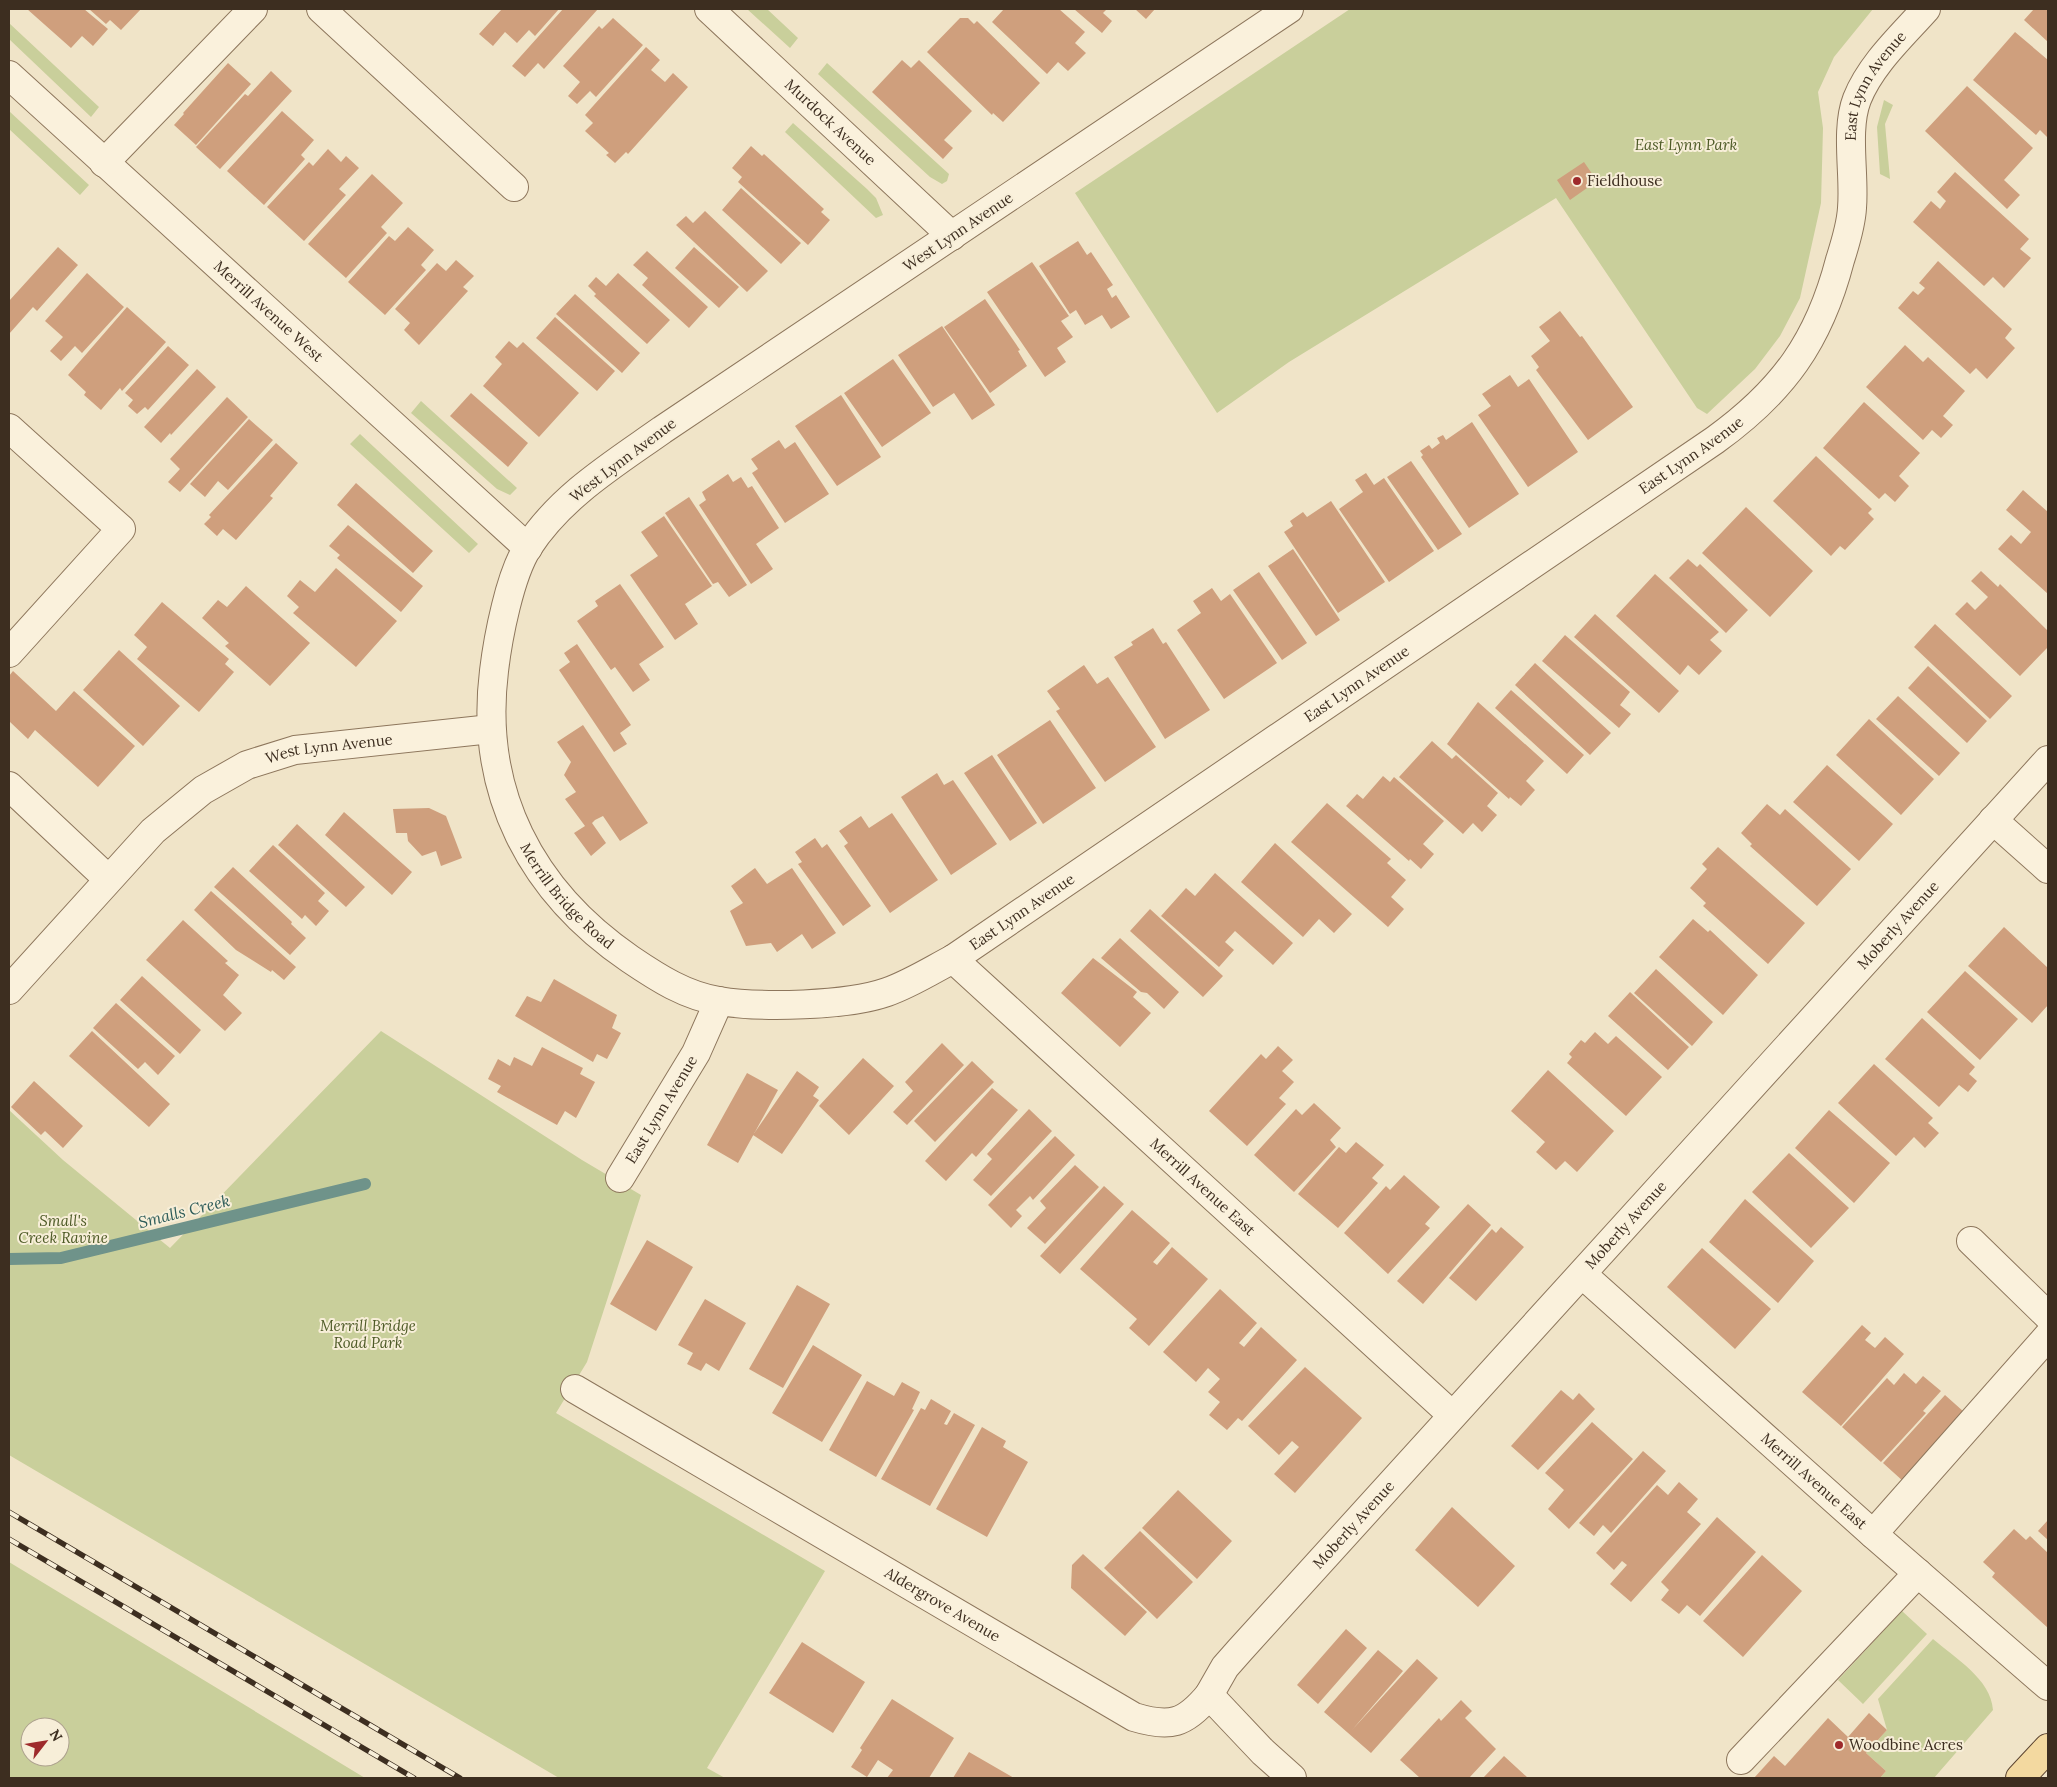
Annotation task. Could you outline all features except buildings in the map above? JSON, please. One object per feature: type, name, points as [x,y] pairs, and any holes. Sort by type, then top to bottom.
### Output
[{"type":"main road","points":[[2020,1778],[2048,1748]]},
{"type":"street","points":[[104,164],[253,9]]},
{"type":"street","points":[[321,9],[514,187]]},
{"type":"street","name":"Murdock Avenue","points":[[709,9],[952,236]]},
{"type":"street","name":"West Lynn Avenue","points":[[9,990],[153,831],[203,790],[247,765],[295,750],[491,729],[496,653],[516,574],[528,548],[551,517],[585,485],[662,430],[1289,9]]},
{"type":"street","name":"East Lynn Avenue","points":[[620,1178],[696,1053],[719,1001],[783,1004],[857,1000],[887,992],[953,959],[1715,440],[1758,406],[1778,385],[1796,361],[1824,312],[1832,289],[1852,210],[1852,120],[1857,100],[1870,74],[1926,9]]},
{"type":"street","name":"Merrill Avenue West","points":[[9,75],[104,164],[528,548]]},
{"type":"street","points":[[9,428],[121,529],[9,653]]},
{"type":"street","name":"Merrill Bridge Road","points":[[491,729],[498,776],[506,808],[546,880],[564,903],[577,917],[612,947],[649,972],[682,991],[719,1001]]},
{"type":"street","name":"Moberly Avenue","points":[[1209,1695],[1225,1667],[2048,760]]},
{"type":"street","points":[[9,786],[108,879]]},
{"type":"street","points":[[1993,820],[2048,869]]},
{"type":"street","name":"Merrill Avenue East","points":[[953,959],[1452,1415]]},
{"type":"street","points":[[1971,1241],[2048,1316]]},
{"type":"street","name":"Merrill Avenue East","points":[[1582,1274],[1873,1534],[2048,1686]]},
{"type":"street","points":[[1873,1534],[2048,1336]]},
{"type":"street","name":"Aldergrove Avenue","points":[[575,1389],[1134,1717],[1154,1723],[1176,1722],[1194,1713],[1209,1695]]},
{"type":"street","points":[[1741,1760],[1918,1573]]},
{"type":"street","points":[[1209,1695],[1263,1752],[1292,1778]]},
{"type":"green space","points":[[747,9],[767,9],[798,38],[790,48]]},
{"type":"green space","name":"East Lynn Park","points":[[1350,9],[1873,9],[1834,57],[1818,92],[1823,128],[1821,203],[1800,298],[1780,336],[1755,369],[1707,414],[1697,408],[1556,198],[1289,362],[1217,413],[1075,193]]},
{"type":"green space","points":[[9,23],[99,107],[91,117],[9,39]]},
{"type":"green space","points":[[827,63],[949,174],[947,181],[942,184],[930,177],[818,74]]},
{"type":"green space","points":[[1884,100],[1893,105],[1885,124],[1890,179],[1880,174],[1877,127]]},
{"type":"green space","points":[[9,111],[89,185],[80,195],[9,129]]},
{"type":"green space","points":[[793,123],[876,198],[883,215],[876,218],[785,132]]},
{"type":"green space","points":[[421,401],[517,488],[510,495],[497,489],[411,413]]},
{"type":"green space","points":[[360,434],[478,544],[469,553],[350,444]]},
{"type":"green space","name":"Merrill Bridge Road Park","points":[[381,1031],[582,1160],[641,1195],[587,1362],[556,1413],[825,1571],[707,1768],[725,1778],[559,1778],[9,1455],[9,1110],[63,1160],[170,1248]]},
{"type":"green space","points":[[9,1562],[365,1778],[9,1778]]},
{"type":"green space","points":[[1902,1611],[1927,1634],[1863,1704],[1838,1680]]},
{"type":"green space","points":[[1933,1639],[1979,1679],[1991,1699],[1993,1710],[1934,1778],[1880,1778],[1886,1771],[1866,1753],[1887,1730],[1878,1699]]},
{"type":"waterway","name":"Smalls Creek","points":[[9,1259],[61,1258],[365,1184]]},
{"type":"railway","points":[[9,1512],[460,1778]]},
{"type":"railway","points":[[9,1539],[414,1778]]},
{"type":"place","name":"Fieldhouse","points":[[1577,181]]},
{"type":"place","name":"Woodbine Acres","points":[[1839,1745]]},
{"type":"park label","name":"Small's Creek Ravine","points":[[63,1230]]}]
